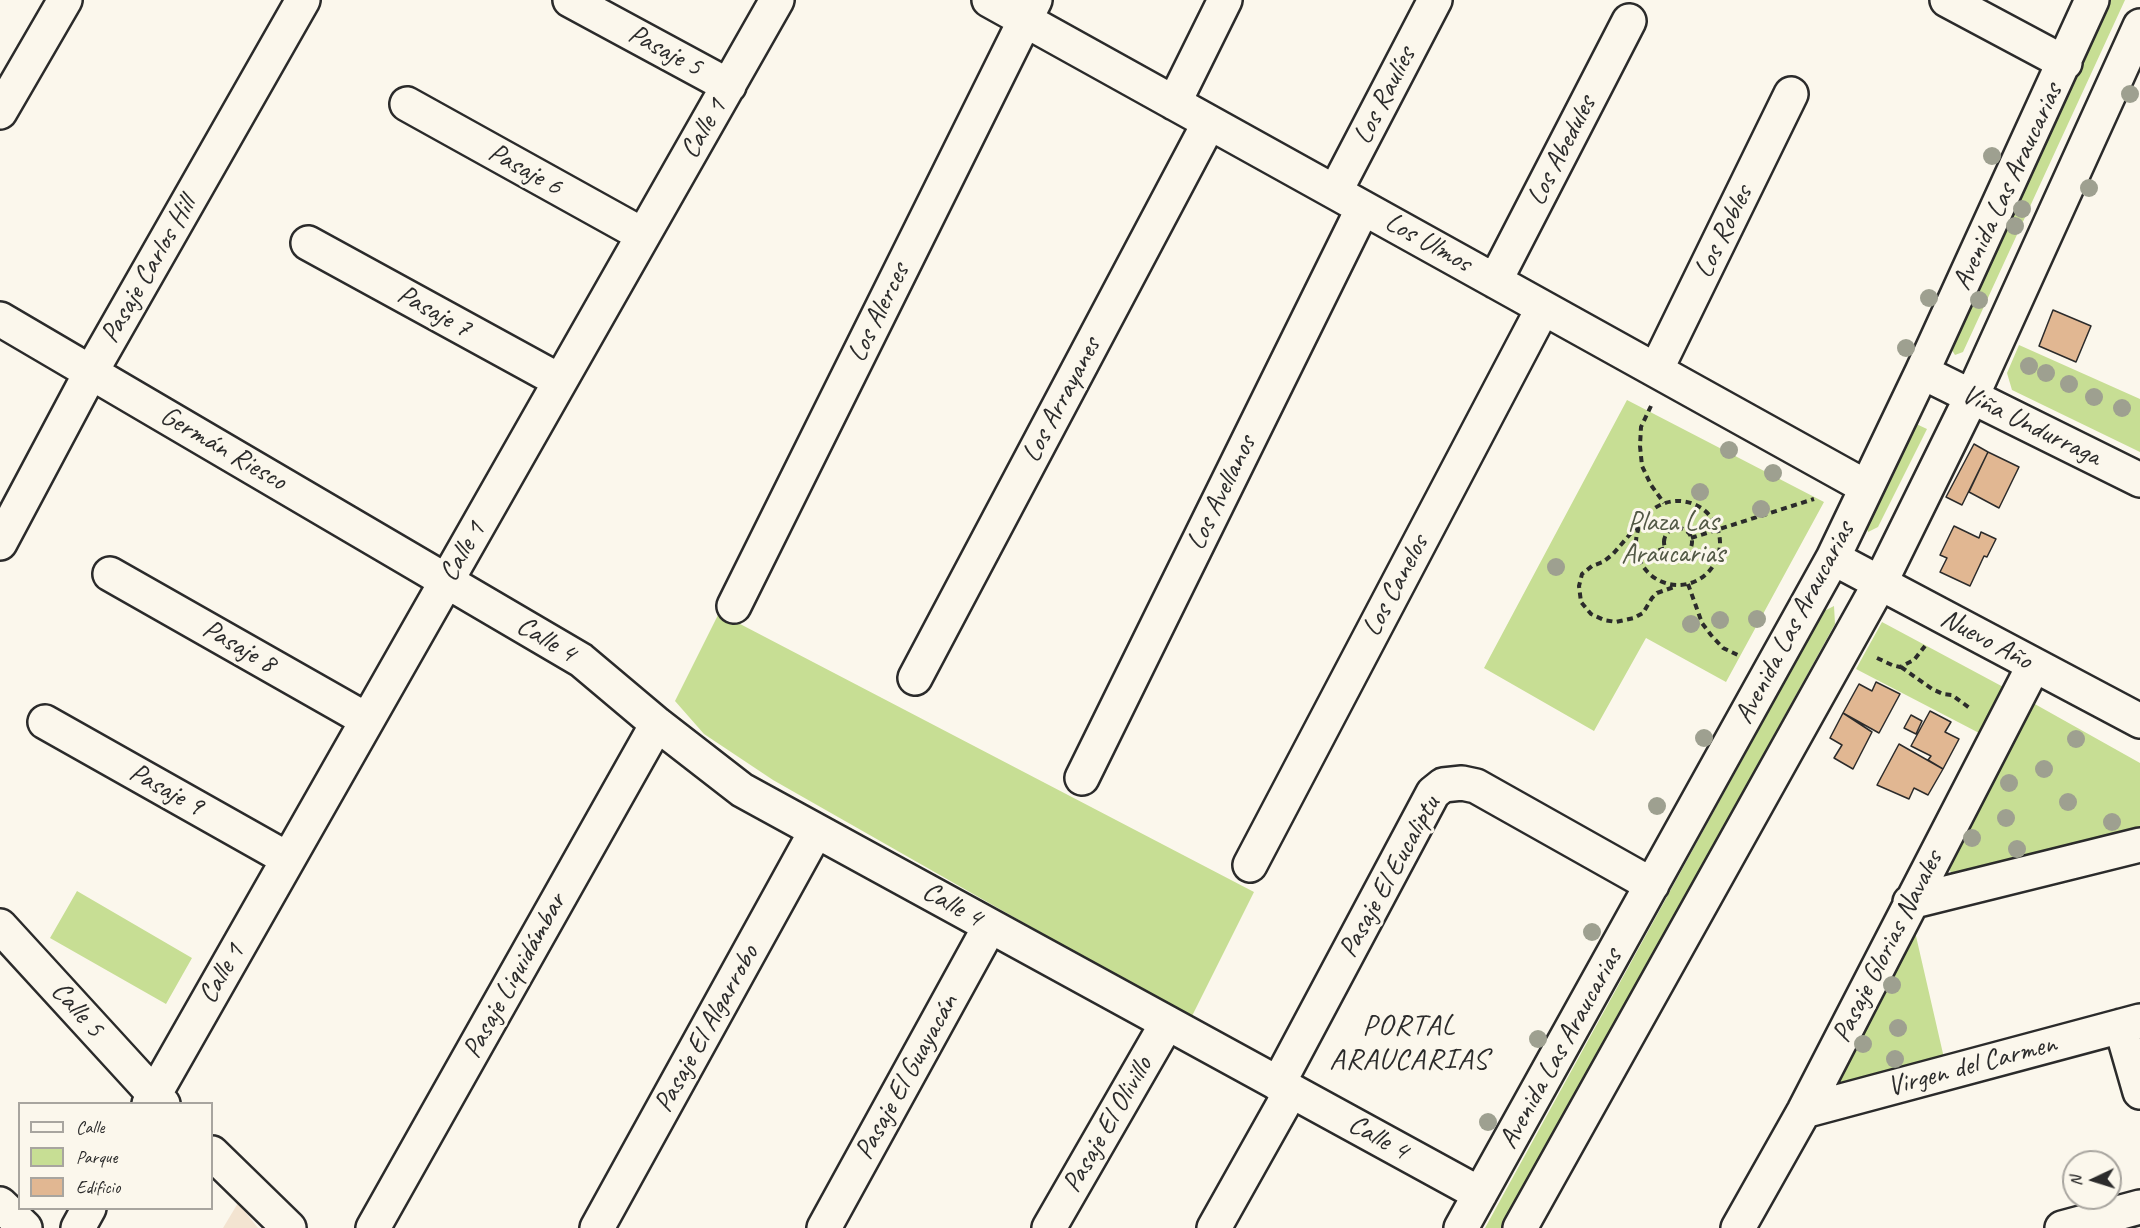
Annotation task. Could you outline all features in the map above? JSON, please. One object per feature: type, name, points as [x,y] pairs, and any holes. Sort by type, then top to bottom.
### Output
[{"type":"street","points":[[0,112],[65,0]]},
{"type":"street","name":"Pasaje Carlos Hill","points":[[0,543],[91,372],[303,0]]},
{"type":"street","name":"Pasaje 5","points":[[570,0],[729,86]]},
{"type":"street","name":"Calle 1","points":[[155,1101],[288,859],[777,0]]},
{"type":"street","name":"Los Ulmos","points":[[989,0],[1030,10],[1209,123],[1866,487]]},
{"type":"street","points":[[1174,103],[1225,0]]},
{"type":"street","name":"Los Raulíes","points":[[1335,192],[1435,0]]},
{"type":"street","points":[[1947,0],[2065,63]]},
{"type":"street","name":"Avenida Las Araucarias","points":[[1461,1228],[1833,558],[1922,372],[2092,0]]},
{"type":"street","name":"Los Alerces","points":[[734,606],[1030,10]]},
{"type":"street","name":"Los Abedules","points":[[1495,281],[1629,21]]},
{"type":"street","name":"Avenida Las Araucarias","points":[[1520,1228],[1880,584],[1972,396],[2140,26]]},
{"type":"street","name":"Los Robles","points":[[1661,373],[1791,94]]},
{"type":"street","name":"Pasaje 6","points":[[407,104],[643,236]]},
{"type":"street","name":"Los Arrayanes","points":[[915,678],[1209,123]]},
{"type":"street","name":"Los Avellanos","points":[[1082,778],[1363,208]]},
{"type":"street","name":"Pasaje 7","points":[[308,243],[560,381]]},
{"type":"street","name":"Los Canelos","points":[[1250,865],[1543,308]]},
{"type":"street","name":"Germán Riesco","points":[[0,319],[447,580]]},
{"type":"street","name":"Viña Undurraga","points":[[1922,372],[2140,480]]},
{"type":"street","name":"Nuevo Año","points":[[1833,558],[2140,721]]},
{"type":"street","name":"Pasaje 8","points":[[110,574],[367,720]]},
{"type":"street","name":"Calle 4","points":[[447,580],[581,660],[657,724],[742,790],[1480,1194]]},
{"type":"street","name":"Pasaje Glorias Navales","points":[[1738,1228],[1804,1111],[2034,665]]},
{"type":"street","name":"Pasaje 9","points":[[45,722],[288,859]]},
{"type":"street","name":"Pasaje Liquidámbar","points":[[373,1228],[657,724]]},
{"type":"street","name":"Pasaje El Eucaliptu","points":[[1214,1228],[1433,793],[1443,785],[1462,783],[1476,786],[1652,885]]},
{"type":"street","name":"Pasaje El Algarrobo","points":[[597,1228],[816,831]]},
{"type":"street","points":[[1911,902],[2140,845]]},
{"type":"street","name":"Calle 5","points":[[0,926],[155,1101]]},
{"type":"street","name":"Pasaje El Guayacán","points":[[824,1228],[990,926]]},
{"type":"street","name":"Pasaje El Olivillo","points":[[1049,1228],[1167,1023]]},
{"type":"street","points":[[2131,1023],[2140,1092]]},
{"type":"street","name":"Virgen del Carmen","points":[[1804,1111],[2131,1023]]},
{"type":"street","points":[[213,1154],[289,1228]]},
{"type":"street","points":[[0,1204],[25,1228]]},
{"type":"street","points":[[2062,1228],[2140,1207]]},
{"type":"street","points":[[78,1228],[88,1210]]},
{"type":"street","points":[[2121,1228],[2140,1214]]},
{"type":"path","points":[[1661,373],[1641,427],[1640,446],[1642,466],[1646,476],[1664,503]]},
{"type":"path","points":[[1691,538],[1815,499],[1824,501],[1866,487]]},
{"type":"path","points":[[1680,501],[1695,504],[1714,520],[1719,529],[1719,553],[1713,566],[1703,577],[1658,593],[1643,613],[1634,618],[1616,622],[1591,614],[1581,602],[1579,586],[1582,574],[1613,554],[1644,517],[1664,503],[1680,501]]},
{"type":"path","points":[[1644,517],[1637,529],[1635,542],[1643,567],[1652,577],[1677,586]]},
{"type":"path","points":[[1673,529],[1683,530],[1691,538],[1690,549],[1684,555],[1671,555],[1665,548],[1666,535],[1673,529]]},
{"type":"path","points":[[1639,558],[1665,548]]},
{"type":"path","points":[[1688,584],[1702,622],[1723,648],[1770,671]]},
{"type":"path","points":[[1900,667],[1914,660],[1947,619]]},
{"type":"path","points":[[1847,643],[1900,667],[1932,689],[1952,695],[2001,729]]},
{"type":"shaded area","points":[[238,1203],[258,1228],[223,1228]]},
{"type":"green space","points":[[2109,0],[2125,0],[1963,352],[1955,355],[1950,347]]},
{"type":"green space","points":[[2019,345],[2140,399],[2140,452],[2012,390],[2007,373]]},
{"type":"green space","name":"Plaza Las Araucarias","points":[[1627,400],[1824,502],[1726,682],[1646,638],[1594,731],[1484,668]]},
{"type":"green space","points":[[1912,422],[1927,429],[1878,527],[1868,532],[1865,520]]},
{"type":"green space","points":[[1834,606],[1835,624],[1503,1228],[1485,1228],[1824,611]]},
{"type":"green space","points":[[719,613],[1254,892],[1191,1018],[773,780],[704,734],[675,701]]},
{"type":"green space","points":[[1882,622],[2007,689],[1981,734],[1856,669]]},
{"type":"green space","points":[[2033,703],[2140,763],[2140,832],[1956,881],[1945,862]]},
{"type":"green space","points":[[77,891],[192,958],[166,1004],[50,938]]},
{"type":"green space","points":[[1913,923],[1944,1058],[1829,1086]]},
{"type":"building","points":[[2053,310],[2091,326],[2076,362],[2039,346]]},
{"type":"building","points":[[1974,444],[1988,452],[1962,505],[1946,497]]},
{"type":"building","points":[[1988,452],[2019,467],[1999,508],[1969,492]]},
{"type":"building","points":[[1954,526],[1979,538],[1981,532],[1996,539],[1987,557],[1984,556],[1970,586],[1940,572],[1947,558],[1940,555]]},
{"type":"building","points":[[1876,682],[1900,694],[1879,733],[1843,713],[1859,684],[1872,691]]},
{"type":"building","points":[[1930,711],[1951,722],[1945,732],[1959,739],[1943,769],[1928,760],[1931,756],[1911,746]]},
{"type":"building","points":[[1843,713],[1872,732],[1853,769],[1834,758],[1842,745],[1830,738]]},
{"type":"building","points":[[1911,715],[1922,721],[1916,734],[1904,728]]},
{"type":"building","points":[[1899,744],[1943,769],[1928,795],[1914,788],[1909,799],[1877,785]]},
{"type":"district","name":"PORTAL ARAUCARIAS","points":[[1409,1043]]}]
